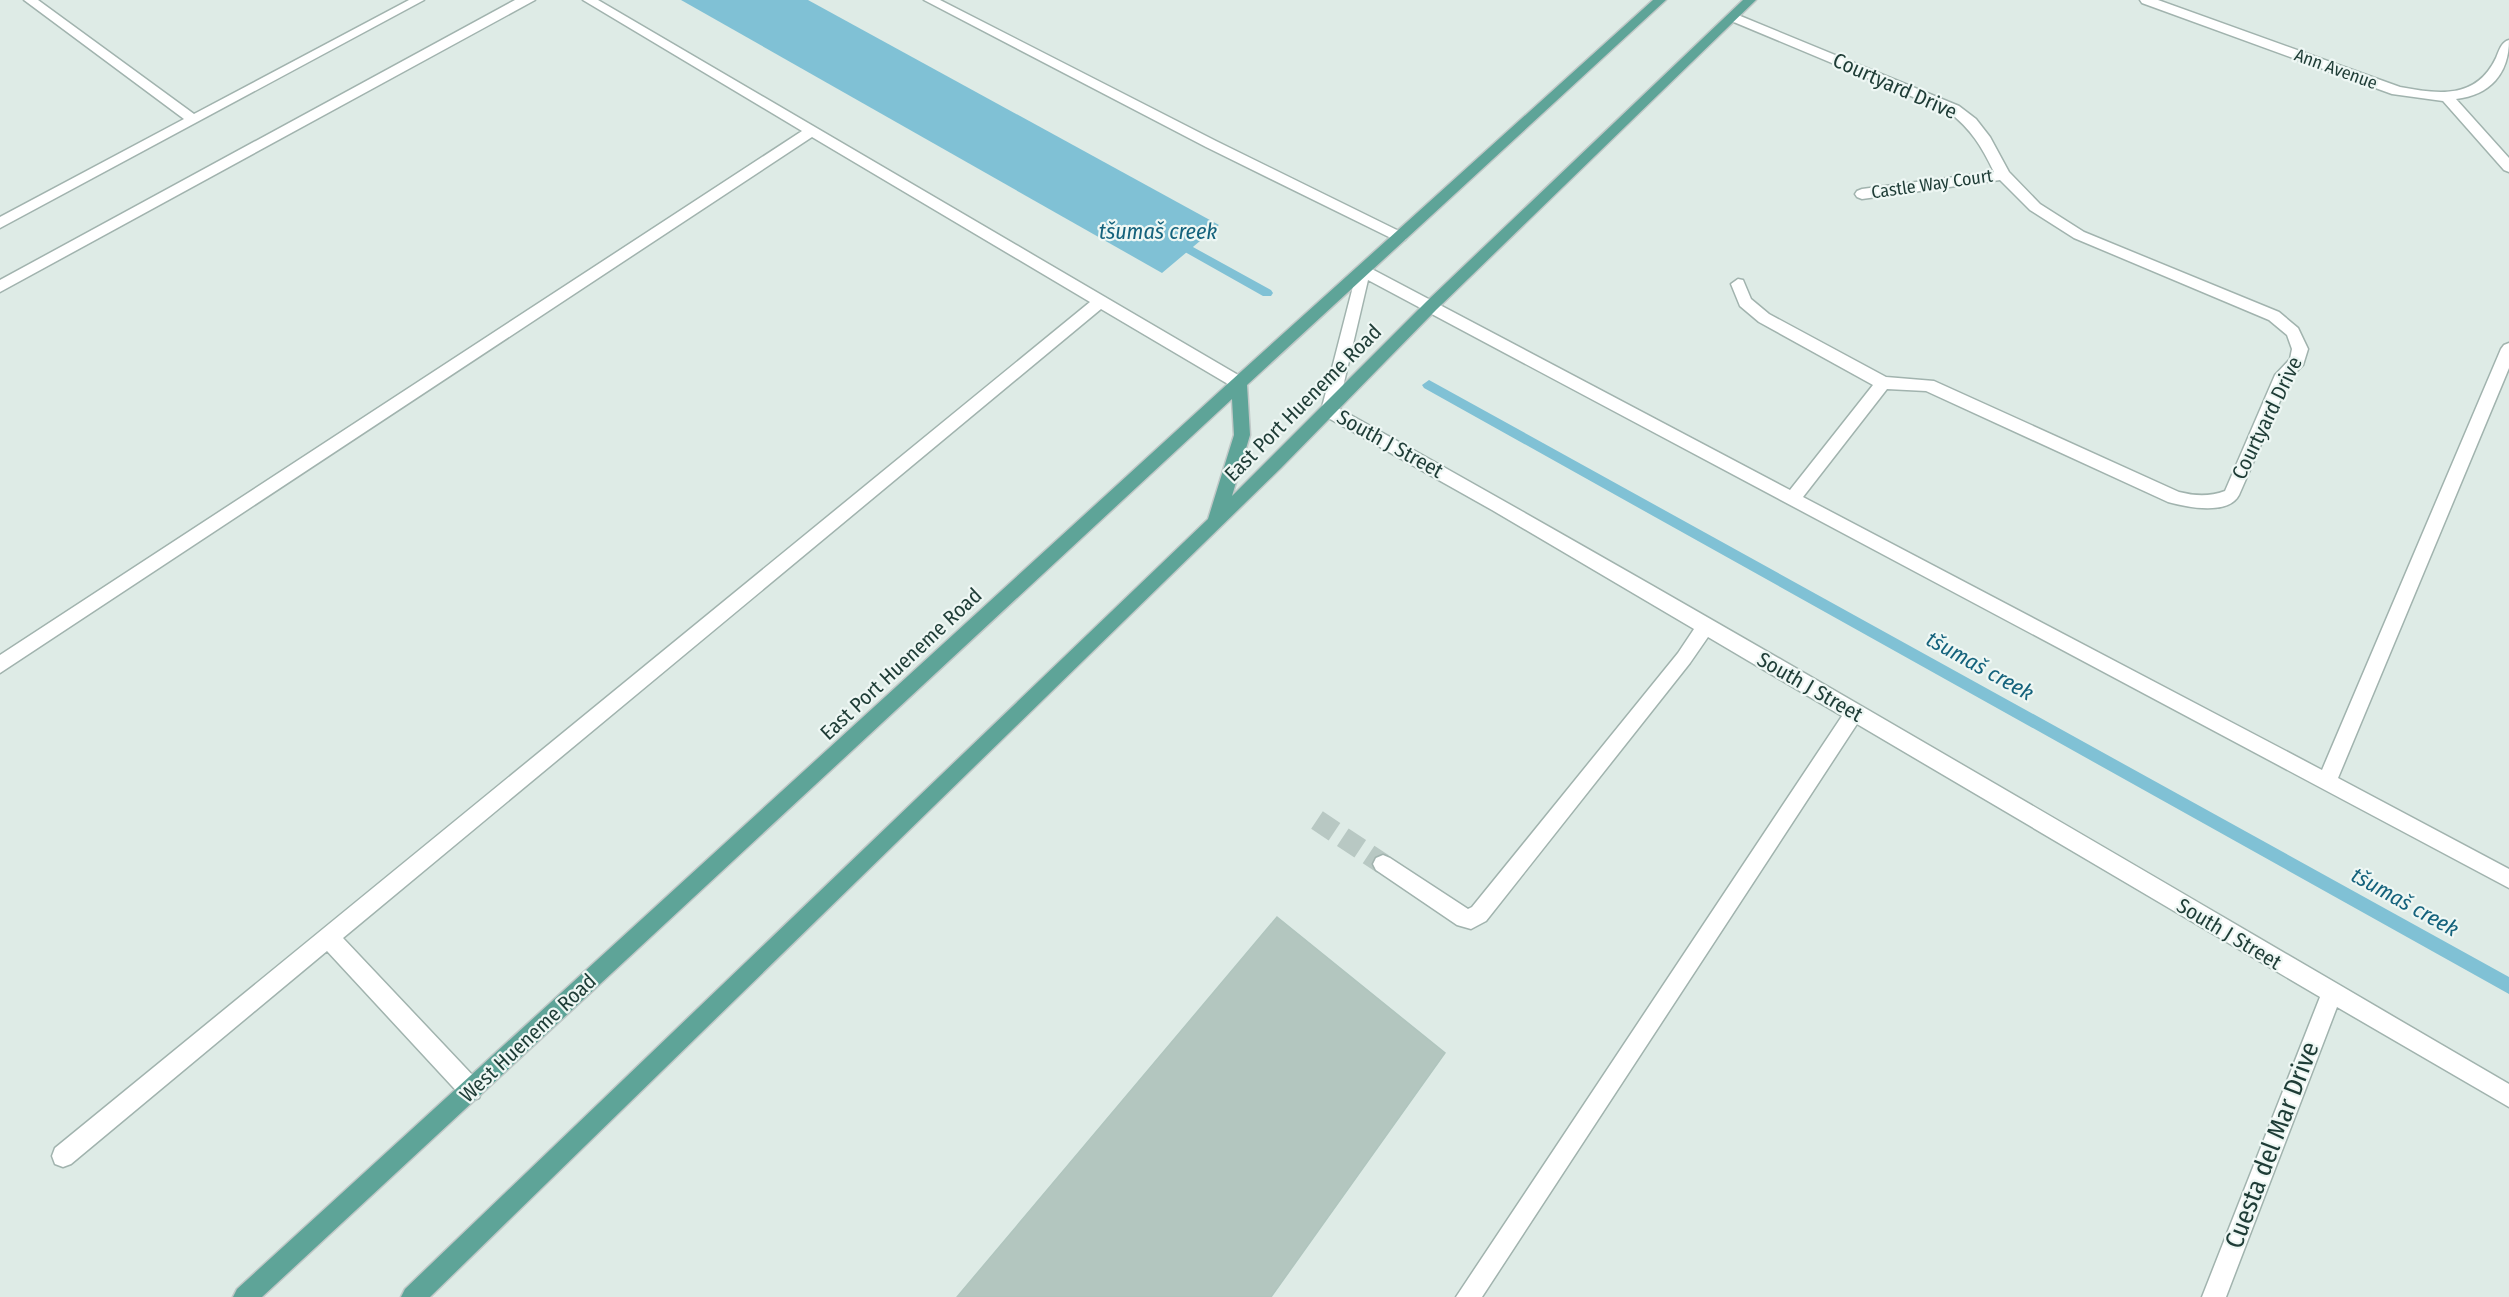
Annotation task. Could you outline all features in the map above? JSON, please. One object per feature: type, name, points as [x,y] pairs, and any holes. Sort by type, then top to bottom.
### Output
[{"type":"main road","name":"East Port Hueneme Road","points":[[810,778],[1660,0]]},
{"type":"main road","name":"East Port Hueneme Road","points":[[413,1297],[1329,411],[1431,306],[1749,0]]},
{"type":"main road","points":[[1216,520],[1242,435],[1239,383]]},
{"type":"main road","name":"West Hueneme Road","points":[[245,1297],[810,778]]},
{"type":"street","points":[[30,0],[194,120]]},
{"type":"street","points":[[0,223],[418,0]]},
{"type":"street","points":[[0,288],[504,10],[529,0]]},
{"type":"street","points":[[589,0],[1239,383]]},
{"type":"street","points":[[930,0],[1211,144],[1400,237]]},
{"type":"street","name":"Ann Avenue","points":[[2147,0],[2397,91],[2430,97],[2477,90],[2494,73],[2509,44]]},
{"type":"street","name":"Courtyard Drive","points":[[1733,17],[1954,109],[1971,122],[1983,137],[2003,175],[2035,207],[2079,235],[2274,316],[2293,332],[2300,349],[2297,361],[2283,375],[2231,495],[2217,502],[2193,503],[2174,497],[1928,385],[1883,383]]},
{"type":"street","points":[[2446,96],[2509,167]]},
{"type":"street","points":[[0,665],[810,132]]},
{"type":"street","name":"Castle Way Court","points":[[1862,194],[2003,175]]},
{"type":"street","points":[[1363,271],[2509,879]]},
{"type":"street","name":"South J Street","points":[[1363,271],[1329,411],[1498,505],[1855,712],[2509,1096]]},
{"type":"street","points":[[1738,285],[1745,302],[1764,318],[1883,383],[1792,499]]},
{"type":"street","points":[[63,1156],[1101,301]]},
{"type":"street","points":[[2327,781],[2509,349]]},
{"type":"street","points":[[1383,864],[1464,918],[1471,919],[1479,914],[1684,658],[1706,627]]},
{"type":"street","points":[[1468,1297],[1855,712]]},
{"type":"street","points":[[329,938],[471,1090]]},
{"type":"street","name":"Cuesta del Mar Drive","points":[[2214,1297],[2332,994]]},
{"type":"water","name":"tšumaš creek","points":[[681,0],[808,0],[1219,225],[1162,273]]},
{"type":"building","points":[[1277,917],[1445,1053],[1271,1297],[957,1297]]},
{"type":"waterway","name":"tšumaš creek","points":[[1173,240],[1267,293]]},
{"type":"waterway","name":"tšumaš creek","points":[[1429,385],[2509,986]]},
{"type":"tunnel","points":[[1317,820],[1383,864]]}]
